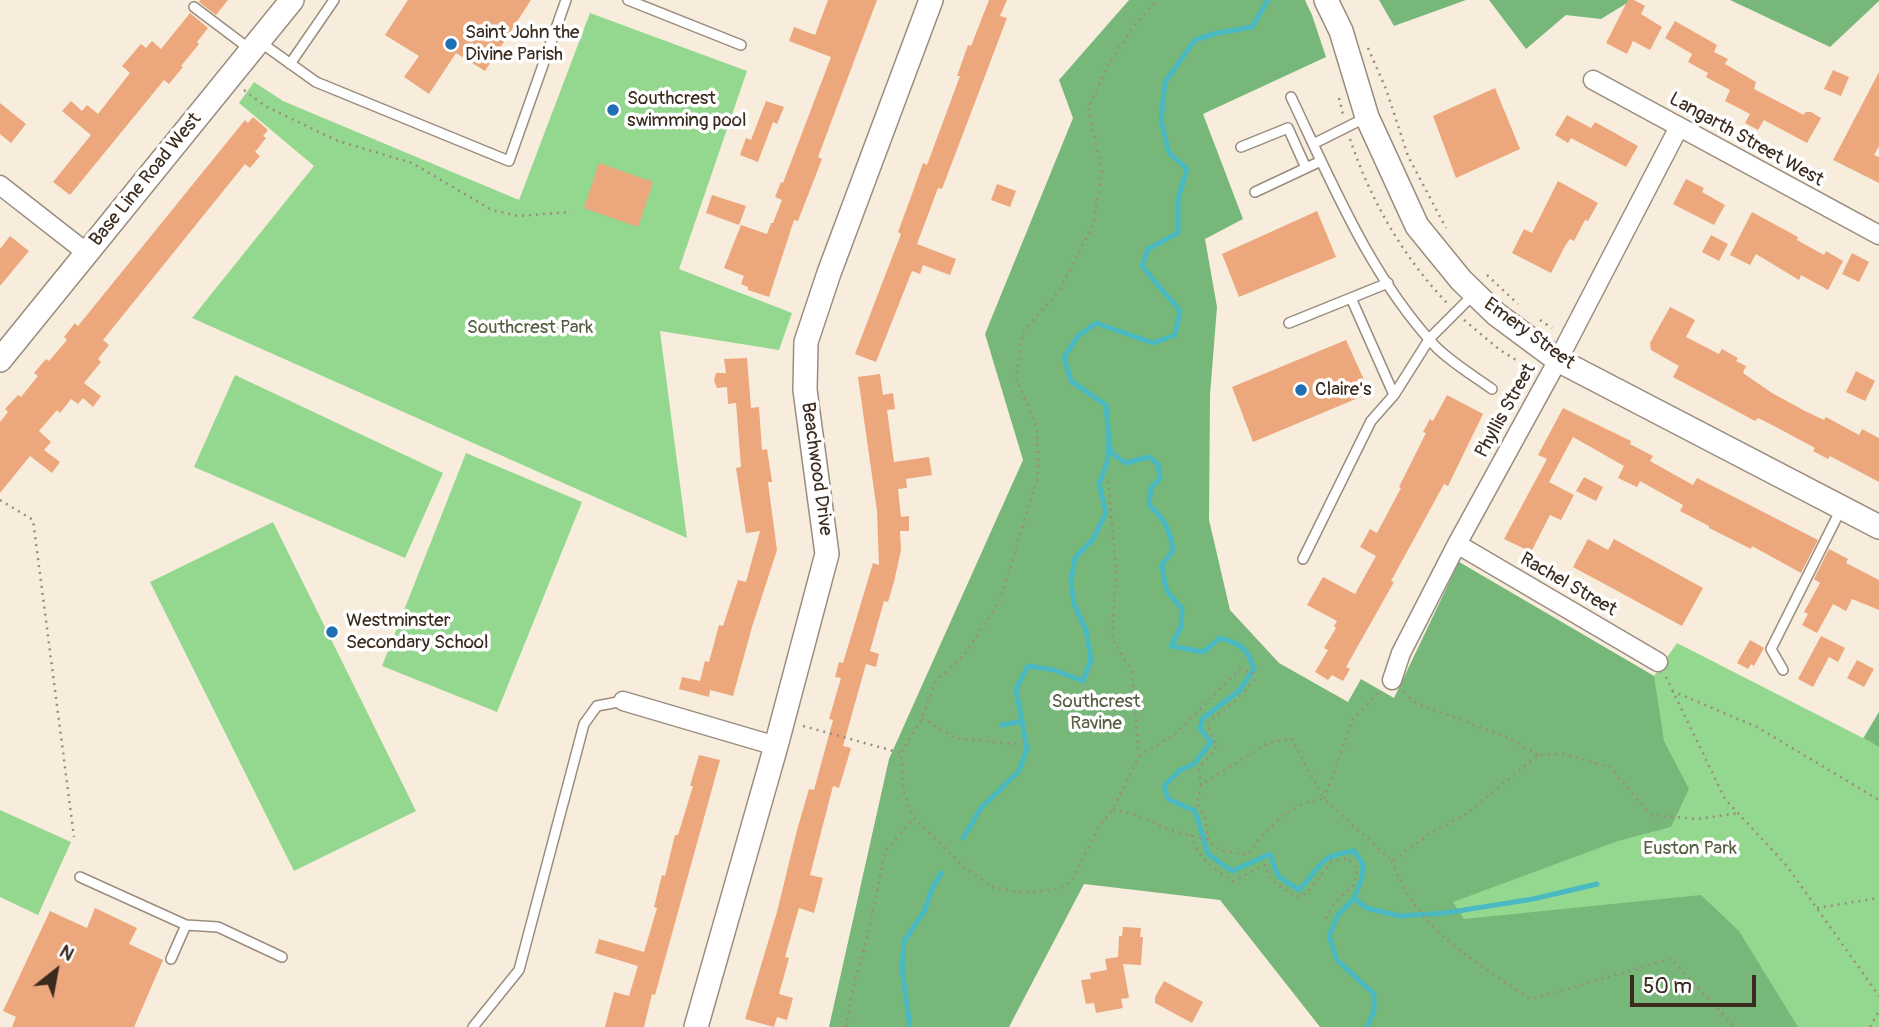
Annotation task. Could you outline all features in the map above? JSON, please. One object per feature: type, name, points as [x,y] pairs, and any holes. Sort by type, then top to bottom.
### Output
[{"type":"street","name":"Base Line Road West","points":[[0,360],[292,0]]},
{"type":"street","name":"Beachwood Drive","points":[[696,1027],[827,554],[805,390],[806,342],[833,260],[931,0]]},
{"type":"street","name":"Emery Street","points":[[1326,0],[1341,31],[1367,117],[1417,226],[1461,280],[1480,284],[1496,314],[1558,360],[1879,527]]},
{"type":"street","name":"Langarth Street West","points":[[1593,80],[1879,235]]},
{"type":"street","name":"Phyllis Street","points":[[1392,680],[1401,653],[1457,544],[1558,360],[1679,127]]},
{"type":"street","points":[[0,184],[87,253]]},
{"type":"street","name":"Rachel Street","points":[[1457,544],[1658,662]]},
{"type":"street","points":[[623,701],[776,746]]},
{"type":"lane","points":[[290,64],[334,0]]},
{"type":"lane","points":[[194,7],[316,82],[509,161],[566,0]]},
{"type":"lane","points":[[628,0],[741,45]]},
{"type":"lane","points":[[1290,97],[1350,220],[1400,301],[1437,348],[1492,389]]},
{"type":"lane","points":[[1313,144],[1367,117]]},
{"type":"lane","points":[[1241,147],[1288,128],[1306,168]]},
{"type":"lane","points":[[1255,191],[1321,161]]},
{"type":"lane","points":[[1290,323],[1388,283]]},
{"type":"lane","points":[[1303,559],[1371,421],[1394,396],[1430,338],[1480,284]]},
{"type":"lane","points":[[1351,298],[1394,396]]},
{"type":"lane","points":[[1783,670],[1771,649],[1842,507]]},
{"type":"lane","points":[[472,1027],[519,970],[584,724],[597,706],[623,701]]},
{"type":"lane","points":[[80,877],[186,925],[218,927],[282,957]]},
{"type":"lane","points":[[171,959],[186,925]]},
{"type":"path","points":[[1108,481],[1116,569],[1112,639],[1132,671],[1139,756],[1113,809],[1099,827],[1071,881],[1058,889],[1026,893],[992,887],[964,867],[914,818],[903,790],[901,753],[922,718],[935,682],[965,654],[1000,600],[1038,476],[1037,427],[1016,378],[1023,332],[1061,289],[1093,224],[1102,172],[1088,108],[1108,65],[1136,23],[1157,0]]},
{"type":"path","points":[[1364,38],[1386,89],[1408,156],[1451,236]]},
{"type":"path","points":[[244,90],[265,106],[338,141],[412,163],[492,210],[518,216],[571,212]]},
{"type":"path","points":[[1480,284],[1520,305]]},
{"type":"path","points":[[1530,313],[1552,328]]},
{"type":"path","points":[[0,500],[33,520],[75,837]]},
{"type":"path","points":[[1658,662],[1726,799],[1787,866],[1879,996]]},
{"type":"path","points":[[1139,756],[1175,734],[1240,669],[1252,672],[1254,680],[1244,692],[1227,709],[1208,721],[1217,747],[1199,769],[1201,785],[1197,804],[1205,817],[1208,840]]},
{"type":"path","points":[[1324,799],[1353,719],[1392,680],[1416,703],[1509,738],[1538,755],[1565,754],[1610,767],[1651,815],[1697,819],[1740,813]]},
{"type":"path","points":[[1672,691],[1757,727],[1879,800]]},
{"type":"path","points":[[922,718],[955,738],[1016,744]]},
{"type":"path","points":[[793,724],[901,753]]},
{"type":"path","points":[[1201,785],[1268,743],[1291,738],[1324,799],[1392,861],[1400,883],[1420,915],[1460,953],[1531,999],[1671,959],[1735,1027]]},
{"type":"path","points":[[1392,861],[1431,833],[1468,813],[1538,755]]},
{"type":"path","points":[[1113,809],[1208,840],[1220,850],[1248,855],[1261,835],[1294,808],[1324,799]]},
{"type":"path","points":[[846,1027],[886,852],[914,818]]},
{"type":"path","points":[[1191,835],[1198,854],[1214,870],[1233,881],[1265,865],[1271,880],[1296,897],[1307,893],[1331,862],[1347,858],[1357,869],[1354,885],[1335,903],[1325,919]]},
{"type":"path","points":[[1815,909],[1879,898]]},
{"type":"path","points":[[1870,1027],[1879,1011]]},
{"type":"green space","name":"Southcrest Ravine","points":[[1129,0],[1305,0],[1326,57],[1203,114],[1243,219],[1205,239],[1217,307],[1210,395],[1209,520],[1230,610],[1279,663],[1348,702],[1361,679],[1394,698],[1459,562],[1654,676],[1664,741],[1689,789],[1671,827],[1618,841],[1453,902],[1464,919],[1701,895],[1739,931],[1798,1027],[1320,1027],[1220,900],[1084,884],[1009,1027],[829,1027],[889,759],[1023,460],[985,334],[1073,118],[1059,80]]},
{"type":"green space","points":[[1379,0],[1466,0],[1394,26]]},
{"type":"green space","points":[[1489,0],[1632,0],[1601,19],[1566,15],[1526,49]]},
{"type":"green space","points":[[1730,0],[1879,0],[1879,1],[1830,47]]},
{"type":"green space","name":"Southcrest Park","points":[[590,13],[747,71],[679,269],[792,313],[779,350],[660,331],[687,538],[192,318],[314,166],[239,103],[254,82],[283,101],[519,200]]},
{"type":"green space","points":[[235,375],[443,473],[405,558],[194,467]]},
{"type":"green space","points":[[466,453],[582,502],[497,712],[382,666]]},
{"type":"green space","points":[[273,522],[416,811],[294,871],[150,582]]},
{"type":"green space","name":"Euston Park","points":[[1459,562],[1654,676],[1677,643],[1863,738],[1879,712],[1879,1027],[1577,1027],[1307,867],[1395,699]]},
{"type":"green space","points":[[1879,712],[1879,747],[1864,738]]},
{"type":"green space","points":[[0,810],[71,842],[38,915],[0,897]]},
{"type":"building","points":[[228,0],[216,15],[199,2]]},
{"type":"building","name":"Saint John the Divine Parish","points":[[408,0],[531,0],[485,71],[456,53],[429,94],[404,77],[419,56],[385,35]]},
{"type":"building","points":[[828,0],[877,0],[818,157],[822,159],[798,221],[794,220],[769,297],[748,290],[748,287],[741,284],[744,276],[724,268],[741,225],[767,234],[782,200],[775,197],[781,182],[783,183],[831,57],[789,41],[794,27],[815,35]]},
{"type":"building","points":[[989,0],[1007,0],[1000,16],[1007,18],[942,189],[938,188],[917,244],[956,259],[950,275],[923,265],[920,274],[912,271],[876,362],[855,354],[901,234],[898,232],[923,163],[927,165],[960,76],[957,76],[968,45],[971,46]]},
{"type":"building","points":[[1628,0],[1645,6],[1641,14],[1662,27],[1650,50],[1633,41],[1627,54],[1606,43]]},
{"type":"building","points":[[190,13],[208,28],[197,42],[199,44],[169,84],[164,80],[70,195],[53,182],[91,135],[62,111],[71,101],[82,111],[87,105],[98,114],[130,73],[122,66],[141,44],[146,48],[152,41],[161,49]]},
{"type":"building","points":[[1675,21],[1717,45],[1714,52],[1728,59],[1725,64],[1756,82],[1754,89],[1804,115],[1805,112],[1811,112],[1821,118],[1807,143],[1764,120],[1758,130],[1745,123],[1750,114],[1725,101],[1730,90],[1706,77],[1708,73],[1688,62],[1692,54],[1665,38]]},
{"type":"building","points":[[1833,70],[1849,77],[1841,96],[1824,89]]},
{"type":"building","points":[[1879,72],[1879,146],[1874,155],[1879,157],[1879,183],[1833,160]]},
{"type":"building","points":[[1495,88],[1520,149],[1456,178],[1433,116]]},
{"type":"building","points":[[766,101],[784,107],[777,124],[773,122],[758,162],[740,155],[746,138],[751,140]]},
{"type":"building","points":[[0,103],[26,124],[11,143],[0,134]]},
{"type":"building","points":[[1567,115],[1591,128],[1595,122],[1638,146],[1626,167],[1571,138],[1568,143],[1555,135]]},
{"type":"building","points":[[253,117],[268,130],[263,136],[266,138],[255,152],[260,156],[250,168],[245,164],[103,340],[109,345],[98,359],[101,362],[84,383],[101,396],[93,407],[83,398],[78,404],[71,399],[60,413],[57,410],[39,431],[51,442],[44,450],[60,462],[52,473],[30,456],[0,493],[0,422],[8,412],[5,409],[18,395],[21,397],[38,376],[34,373],[46,359],[49,361],[67,340],[64,337],[75,323],[78,326],[245,120],[248,123]]},
{"type":"building","points":[[599,163],[653,182],[638,227],[584,208]]},
{"type":"building","points":[[1686,179],[1704,188],[1702,192],[1725,205],[1714,225],[1673,204]]},
{"type":"building","points":[[1558,181],[1598,203],[1574,241],[1570,239],[1565,246],[1551,273],[1512,253],[1524,229],[1532,233]]},
{"type":"building","points":[[997,184],[1016,191],[1010,207],[991,200]]},
{"type":"building","points":[[712,195],[746,206],[739,225],[706,213]]},
{"type":"building","points":[[1317,211],[1336,257],[1239,297],[1222,254]]},
{"type":"building","points":[[1752,212],[1798,237],[1797,240],[1824,255],[1826,251],[1843,261],[1828,290],[1801,275],[1799,280],[1756,254],[1750,265],[1730,255]]},
{"type":"building","points":[[1711,235],[1728,244],[1719,261],[1702,252]]},
{"type":"building","points":[[10,236],[29,251],[0,286],[0,249]]},
{"type":"building","points":[[1852,253],[1869,262],[1859,282],[1842,274]]},
{"type":"building","points":[[1670,307],[1695,320],[1686,337],[1719,354],[1722,349],[1738,358],[1736,361],[1746,366],[1743,373],[1772,393],[1859,435],[1862,429],[1879,438],[1879,482],[1830,456],[1828,459],[1813,451],[1815,448],[1774,426],[1758,418],[1755,421],[1673,377],[1679,366],[1651,350],[1650,343]]},
{"type":"building","name":"Claire's","points":[[1346,340],[1370,393],[1253,442],[1232,387]]},
{"type":"building","points":[[747,358],[751,408],[759,407],[762,450],[767,449],[772,482],[768,482],[777,550],[733,696],[710,690],[709,697],[679,689],[682,677],[700,681],[705,661],[709,662],[719,625],[723,626],[738,580],[746,582],[760,531],[746,533],[736,468],[741,467],[736,403],[728,404],[727,387],[717,388],[714,381],[716,373],[726,373],[724,359]]},
{"type":"building","points":[[1856,371],[1875,381],[1865,401],[1846,392]]},
{"type":"building","points":[[880,374],[883,395],[893,393],[895,409],[887,410],[894,462],[929,457],[932,475],[906,479],[907,488],[898,489],[901,517],[909,516],[909,531],[900,531],[901,550],[894,582],[888,602],[884,601],[870,651],[879,654],[876,667],[866,664],[843,746],[851,748],[839,788],[833,786],[810,875],[823,878],[814,913],[799,908],[785,957],[789,958],[779,994],[793,998],[787,1020],[777,1017],[774,1027],[745,1019],[777,912],[809,789],[814,790],[833,720],[829,719],[841,678],[835,677],[839,662],[843,663],[873,563],[879,565],[877,511],[858,377]]},
{"type":"building","points":[[1447,395],[1483,414],[1448,486],[1444,484],[1391,581],[1394,582],[1346,667],[1350,669],[1343,681],[1332,675],[1328,680],[1315,672],[1328,650],[1324,648],[1336,628],[1334,626],[1337,621],[1307,605],[1323,577],[1355,594],[1376,556],[1360,547],[1370,529],[1377,533],[1401,488],[1399,487],[1426,433],[1423,432],[1430,419],[1433,421]]},
{"type":"building","points":[[1563,408],[1631,441],[1630,444],[1653,456],[1650,461],[1693,485],[1697,478],[1818,540],[1801,573],[1752,546],[1751,549],[1709,528],[1680,511],[1683,505],[1640,481],[1637,487],[1618,478],[1624,466],[1573,437],[1549,482],[1574,495],[1561,520],[1550,515],[1531,552],[1504,539],[1547,459],[1538,455]]},
{"type":"building","points":[[1584,477],[1603,487],[1596,501],[1576,491]]},
{"type":"building","points":[[1588,539],[1608,550],[1614,539],[1703,588],[1682,626],[1573,567]]},
{"type":"building","points":[[1829,549],[1848,559],[1846,563],[1879,580],[1879,610],[1852,599],[1846,611],[1833,604],[1817,633],[1802,625],[1808,614],[1804,612],[1820,583],[1814,579]]},
{"type":"building","points":[[1821,636],[1845,648],[1838,662],[1829,657],[1813,687],[1798,679]]},
{"type":"building","points":[[1750,640],[1764,648],[1754,666],[1751,664],[1748,669],[1737,663]]},
{"type":"building","points":[[1857,660],[1874,669],[1864,687],[1847,678]]},
{"type":"building","points":[[699,755],[720,760],[644,1027],[605,1027],[614,992],[629,996],[638,966],[595,953],[599,939],[644,952],[657,908],[654,907],[662,875],[665,876],[675,835],[678,835]]},
{"type":"building","points":[[95,908],[137,928],[129,944],[163,960],[134,1027],[12,1027],[16,1017],[3,1011],[50,911],[87,928]]},
{"type":"building","points":[[1123,927],[1141,928],[1141,965],[1123,964],[1129,998],[1121,999],[1123,1008],[1096,1013],[1094,1003],[1086,1004],[1081,980],[1091,979],[1090,973],[1107,970],[1105,959],[1118,957],[1119,936],[1122,936]]},
{"type":"building","points":[[1164,981],[1203,1002],[1192,1023],[1155,1003],[1155,997]]},
{"type":"waterway","points":[[963,838],[981,808],[1019,771],[1027,749],[1016,689],[1028,666],[1054,670],[1083,681],[1091,660],[1086,630],[1074,604],[1071,582],[1075,558],[1093,539],[1106,513],[1099,484],[1107,463],[1109,440],[1106,405],[1071,381],[1064,357],[1078,336],[1096,323],[1153,343],[1175,335],[1180,311],[1142,266],[1148,249],[1178,233],[1178,199],[1187,169],[1169,153],[1161,121],[1165,82],[1195,40],[1252,27],[1268,0]]},
{"type":"waterway","points":[[1109,446],[1113,454],[1125,463],[1149,457],[1158,464],[1160,478],[1151,488],[1149,505],[1163,520],[1170,537],[1173,551],[1162,564],[1164,579],[1166,589],[1182,608],[1181,627],[1171,646],[1203,652],[1220,638],[1242,647],[1254,669],[1239,691],[1203,718],[1200,729],[1211,742],[1194,764],[1180,770],[1164,786],[1168,799],[1195,811],[1208,854],[1232,871],[1270,854],[1278,876],[1299,890],[1326,859],[1354,851],[1363,864],[1362,878],[1354,898],[1338,915],[1329,936],[1337,960],[1374,994],[1374,1011],[1367,1027]]},
{"type":"waterway","points":[[1002,725],[1022,721]]},
{"type":"waterway","points":[[910,1027],[902,969],[904,941],[925,910],[941,873]]},
{"type":"waterway","points":[[1354,898],[1366,908],[1400,916],[1445,913],[1533,899],[1597,884]]},
{"type":"place","name":"Saint John the Divine Parish","points":[[451,44]]},
{"type":"place","name":"Southcrest swimming pool","points":[[613,110]]},
{"type":"place","name":"Claire's","points":[[1301,390]]},
{"type":"place","name":"Westminster Secondary School","points":[[332,632]]}]
